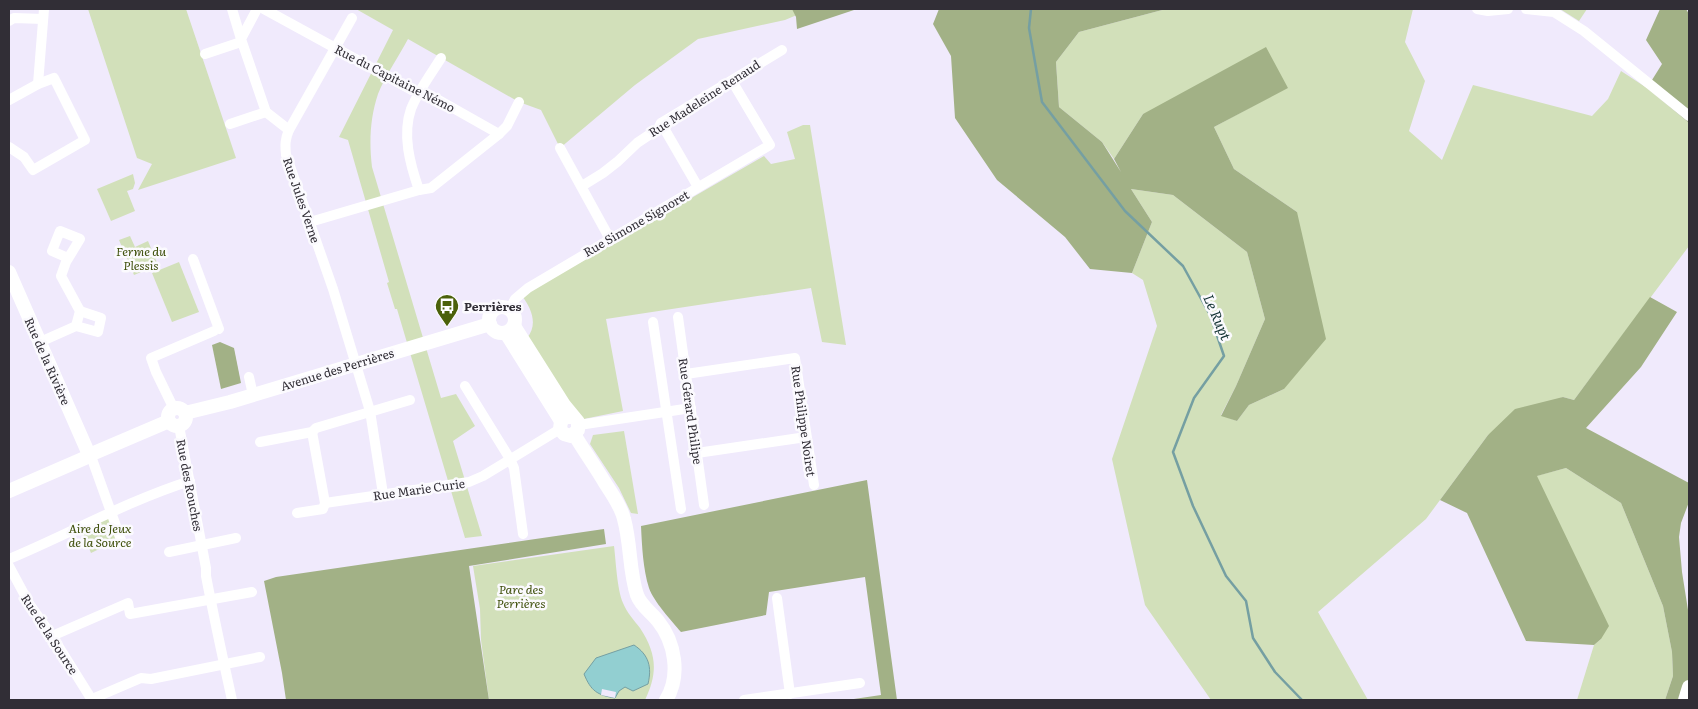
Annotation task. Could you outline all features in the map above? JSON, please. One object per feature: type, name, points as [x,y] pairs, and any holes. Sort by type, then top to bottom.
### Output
[{"type":"street","points":[[232,9],[266,112],[290,130]]},
{"type":"street","points":[[205,54],[241,40],[257,9]]},
{"type":"street","name":"Rue du Capitaine Némo","points":[[264,9],[419,94],[437,99],[499,134]]},
{"type":"street","points":[[1477,9],[1488,11],[1508,9]]},
{"type":"street","points":[[1526,9],[1554,12],[1584,31],[1689,116]]},
{"type":"street","points":[[9,21],[14,18],[44,14],[38,84]]},
{"type":"street","name":"Rue Jules Verne","points":[[352,18],[285,139],[286,155],[333,289],[370,412],[383,494]]},
{"type":"street","name":"Rue Madeleine Renaud","points":[[582,186],[610,168],[637,143],[658,129],[661,124],[782,50]]},
{"type":"street","points":[[418,190],[410,160],[407,134],[411,109],[441,58]]},
{"type":"street","points":[[9,100],[38,84],[54,78],[85,140],[33,170],[24,157],[9,148]]},
{"type":"street","name":"Rue Simone Signoret","points":[[510,309],[516,299],[528,288],[770,145],[732,81]]},
{"type":"street","points":[[310,222],[418,190],[431,188],[499,134],[507,126],[519,102]]},
{"type":"street","points":[[230,124],[266,112]]},
{"type":"street","points":[[661,124],[698,187]]},
{"type":"street","points":[[560,148],[610,239]]},
{"type":"street","points":[[40,342],[76,326],[98,332],[101,318],[80,311],[61,276],[68,258]]},
{"type":"street","name":"Rue des Rouches","points":[[193,259],[216,330],[151,358],[159,380],[177,417],[202,544],[215,627],[220,638],[232,700]]},
{"type":"street","name":"Rue de la Rivière","points":[[9,272],[89,455],[121,540]]},
{"type":"street","points":[[506,307],[510,309],[515,317],[510,330],[496,332],[490,324],[490,315],[497,308],[506,307]]},
{"type":"street","points":[[76,326],[80,311]]},
{"type":"street","name":"Rue Gérard Philipe","points":[[678,317],[704,505]]},
{"type":"street","points":[[654,322],[681,509]]},
{"type":"street","name":"Avenue des Perrières","points":[[9,491],[177,417],[490,324]]},
{"type":"street","points":[[510,330],[618,502],[624,519],[637,594],[644,608],[659,622],[672,648],[674,668],[669,699]]},
{"type":"street","name":"Rue Philippe Noiret","points":[[686,374],[795,358],[814,485]]},
{"type":"street","points":[[249,377],[253,395]]},
{"type":"street","points":[[465,386],[514,468],[523,534]]},
{"type":"street","points":[[260,442],[312,432],[316,428],[410,400]]},
{"type":"street","points":[[569,425],[691,408]]},
{"type":"street","name":"Rue Marie Curie","points":[[297,513],[323,508],[325,503],[469,482],[483,476],[569,425]]},
{"type":"street","points":[[312,432],[325,503]]},
{"type":"street","points":[[697,453],[806,437]]},
{"type":"street","points":[[9,559],[111,512],[190,481]]},
{"type":"street","name":"Rue des Rouches","points":[[169,552],[236,538]]},
{"type":"street","name":"Rue de la Source","points":[[9,566],[12,578],[52,636],[92,700]]},
{"type":"street","points":[[52,636],[128,603],[130,614],[252,592]]},
{"type":"street","points":[[777,598],[790,694]]},
{"type":"street","points":[[92,700],[141,678],[150,679],[260,658]]},
{"type":"street","points":[[744,700],[860,683]]},
{"type":"street","points":[[1685,700],[1689,687]]},
{"type":"green space","points":[[88,9],[186,9],[236,158],[138,190],[152,164],[137,158]]},
{"type":"green space","points":[[356,9],[811,9],[785,20],[698,39],[635,85],[560,148],[541,110],[519,102],[408,39],[384,80],[375,103],[371,130],[372,167],[441,398],[456,394],[475,426],[453,441],[482,536],[465,538],[397,309],[395,309],[387,283],[389,282],[348,140],[339,137],[393,30]]},
{"type":"green space","points":[[1166,9],[1413,9],[1405,42],[1425,81],[1409,131],[1442,160],[1473,85],[1592,116],[1608,99],[1621,71],[1647,88],[1689,123],[1689,246],[1574,400],[1563,397],[1488,435],[1426,519],[1318,612],[1368,700],[1211,700],[1145,605],[1112,459],[1157,326],[1143,280],[1132,273],[1152,222],[1131,189],[1173,195],[1247,252],[1265,319],[1236,386],[1221,415],[1237,421],[1249,405],[1284,389],[1297,212],[1234,169],[1214,127],[1288,87],[1143,114],[1114,159],[1102,142],[1059,107],[1056,62],[1079,32]]},
{"type":"green space","points":[[1560,9],[1587,9],[1579,21]]},
{"type":"green space","points":[[803,125],[810,125],[846,345],[822,342],[811,288],[606,319],[623,411],[584,419],[571,411],[527,338],[533,322],[529,306],[522,296],[764,156],[771,164],[795,159],[787,132]]},
{"type":"green space","points":[[133,174],[135,183],[133,189],[127,191],[135,211],[111,221],[97,189]]},
{"type":"green space","name":"Ferme du Plessis","points":[[130,236],[135,247],[148,241],[158,265],[134,275],[119,240]]},
{"type":"green space","points":[[179,262],[199,312],[172,322],[152,273]]},
{"type":"green space","points":[[624,431],[638,514],[631,513],[619,488],[590,444],[593,435]]},
{"type":"green space","points":[[1566,468],[1621,503],[1663,606],[1672,652],[1673,676],[1665,700],[1577,700],[1594,645],[1601,639],[1536,476]]},
{"type":"green space","name":"Aire de Jeux de la Source","points":[[110,517],[118,540],[91,553],[81,529]]},
{"type":"green space","name":"Parc des Perrières","points":[[614,546],[618,583],[623,603],[646,637],[654,664],[652,681],[645,700],[489,700],[481,640],[480,609],[473,566]]},
{"type":"shaded area","points":[[792,9],[857,9],[797,29],[796,17]]},
{"type":"shaded area","points":[[939,9],[1166,9],[1079,32],[1056,62],[1059,107],[1102,142],[1121,172],[1114,159],[1143,114],[1266,47],[1288,88],[1214,127],[1234,169],[1297,212],[1326,339],[1284,389],[1249,405],[1237,421],[1221,416],[1265,319],[1247,252],[1173,195],[1131,189],[1152,222],[1132,273],[1090,269],[1065,237],[997,180],[955,118],[951,56],[933,24]]},
{"type":"shaded area","points":[[1660,9],[1686,9],[1689,14],[1689,123],[1647,88],[1662,64],[1646,40]]},
{"type":"shaded area","points":[[1650,297],[1677,312],[1641,367],[1586,428],[1689,483],[1689,502],[1681,523],[1679,537],[1682,572],[1689,610],[1689,700],[1665,700],[1673,676],[1672,652],[1663,606],[1621,503],[1566,468],[1537,476],[1609,626],[1601,639],[1594,645],[1526,641],[1467,513],[1440,500],[1488,435],[1515,409],[1563,397],[1574,400]]},
{"type":"shaded area","points":[[220,342],[234,348],[241,383],[221,389],[212,345]]},
{"type":"shaded area","points":[[867,480],[897,700],[847,700],[881,695],[865,577],[769,592],[766,615],[681,632],[651,593],[644,565],[641,526]]},
{"type":"shaded area","points":[[604,529],[606,544],[469,566],[489,700],[286,700],[264,581],[276,577]]},
{"type":"shaded area","points":[[634,645],[643,653],[648,662],[650,672],[648,684],[633,691],[625,687],[619,691],[615,698],[599,694],[595,691],[584,674],[596,658]]},
{"type":"pier","points":[[602,689],[616,692],[615,698],[601,695]]},
{"type":"waterway","name":"Le Rupt","points":[[1031,9],[1029,28],[1042,102],[1125,211],[1183,266],[1210,315],[1224,356],[1194,398],[1173,452],[1193,506],[1226,576],[1246,601],[1253,638],[1275,672],[1302,700]]},
{"type":"place","name":"Perrières","points":[[447,327]]}]
